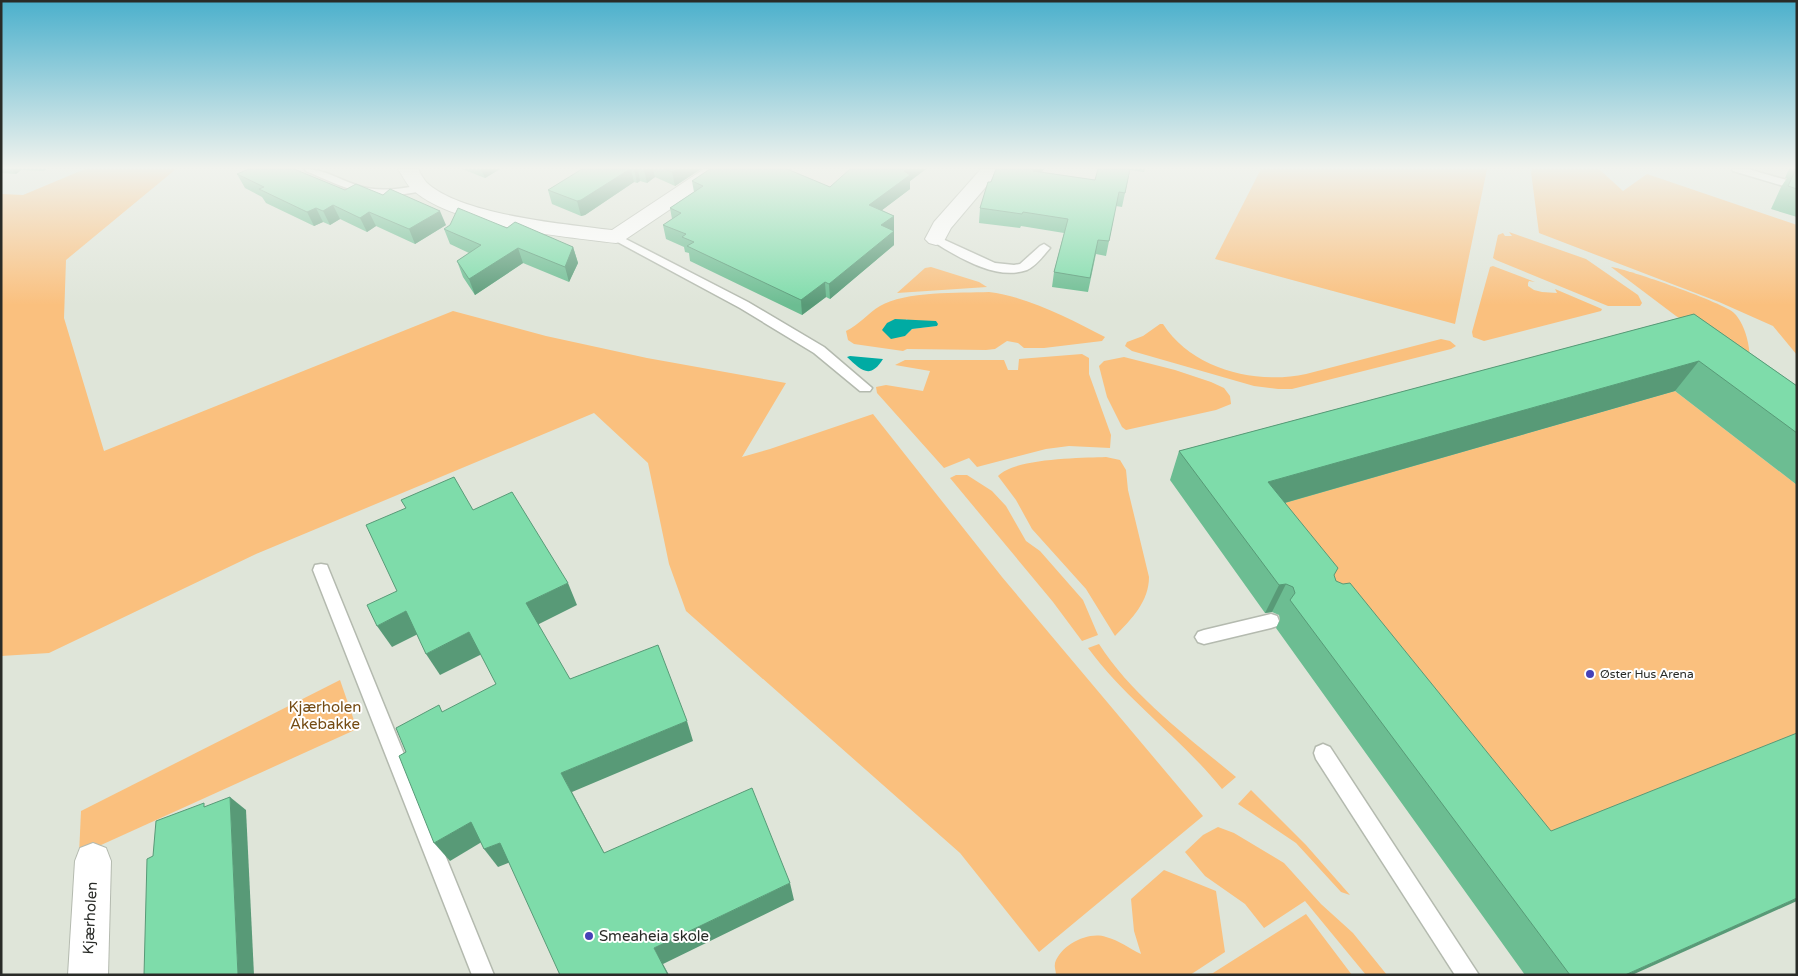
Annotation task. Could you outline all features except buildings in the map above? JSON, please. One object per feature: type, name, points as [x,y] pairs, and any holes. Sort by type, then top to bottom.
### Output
[{"type":"street","points":[[483,215],[495,219],[616,237],[649,215]]},
{"type":"street","points":[[936,239],[941,226],[951,215]]},
{"type":"street","name":"Kjærholen","points":[[88,975],[93,861]]},
{"type":"lane","points":[[616,237],[744,305],[819,350],[865,388]]},
{"type":"lane","points":[[936,239],[996,267],[1009,269],[1025,267],[1044,248]]},
{"type":"lane","points":[[321,570],[483,975]]},
{"type":"lane","points":[[1204,637],[1271,622]]},
{"type":"lane","points":[[1323,753],[1468,975]]},
{"type":"green space","points":[[1,215],[121,215],[66,260],[64,318],[104,451],[453,311],[546,336],[647,358],[786,383],[742,457],[873,414],[1002,577],[1203,816],[1039,952],[960,853],[686,611],[669,564],[648,463],[594,413],[256,554],[49,653],[1,656]]},
{"type":"green space","points":[[1238,215],[1478,215],[1455,324],[1215,259]]},
{"type":"green space","points":[[1537,215],[1766,215],[1797,225],[1797,355],[1773,326],[1719,302],[1539,233]]},
{"type":"green space","points":[[1509,232],[1586,259],[1638,295],[1642,303],[1640,306],[1608,306],[1496,260],[1493,258],[1498,235],[1503,233],[1505,236],[1512,236]]},
{"type":"green space","points":[[1493,266],[1535,282],[1529,281],[1528,283],[1528,286],[1534,290],[1557,293],[1555,289],[1602,309],[1601,311],[1484,341],[1473,337],[1472,332],[1490,267]]},
{"type":"green space","points":[[931,267],[979,282],[987,287],[897,293],[925,268]]},
{"type":"green space","points":[[1611,267],[1675,287],[1727,308],[1734,313],[1742,324],[1749,350],[1750,363],[1676,316]]},
{"type":"green space","points":[[989,292],[1034,304],[1105,337],[1102,341],[1044,348],[1024,348],[1018,343],[1007,341],[995,349],[986,350],[907,349],[903,351],[854,344],[848,340],[846,331],[880,306],[891,301],[918,295]],"holes":[[[906,319],[910,321],[936,321],[937,326],[912,329],[905,336]]]},
{"type":"green space","points":[[1160,324],[1163,324],[1175,340],[1190,352],[1208,362],[1226,370],[1266,377],[1306,374],[1441,339],[1450,341],[1456,346],[1451,349],[1292,389],[1278,389],[1254,386],[1132,351],[1125,346],[1127,342],[1143,336]]},
{"type":"green space","points":[[1082,354],[1089,358],[1089,374],[1111,435],[1110,448],[1069,446],[1046,449],[977,467],[969,458],[944,468],[877,393],[876,387],[886,385],[923,391],[930,371],[895,365],[905,360],[1004,360],[1008,370],[1018,370],[1019,359]]},
{"type":"green space","points":[[1124,357],[1175,370],[1211,382],[1224,388],[1230,396],[1231,404],[1216,410],[1126,430],[1122,427],[1107,397],[1099,366],[1104,361]]},
{"type":"green space","name":"Øster Hus Arena","points":[[1675,391],[1797,485],[1797,744],[1522,855],[1256,511]]},
{"type":"green space","points":[[1106,457],[1120,460],[1126,470],[1128,490],[1149,577],[1143,602],[1115,636],[1086,589],[1032,529],[1016,500],[998,476],[1006,470],[1033,462]]},
{"type":"green space","points":[[956,475],[967,475],[992,491],[1006,506],[1026,541],[1040,551],[1083,600],[1098,635],[1082,641],[1053,602],[950,478]]},
{"type":"green space","points":[[1099,644],[1128,682],[1145,699],[1236,777],[1222,789],[1206,770],[1103,667],[1088,648]]},
{"type":"green space","name":"Kjærholen Akebakke","points":[[340,680],[357,729],[79,855],[81,811]]},
{"type":"green space","points":[[1251,790],[1306,845],[1350,895],[1341,892],[1296,843],[1238,804]]},
{"type":"green space","points":[[1218,827],[1234,833],[1284,863],[1321,904],[1353,933],[1387,975],[1366,975],[1305,901],[1264,928],[1245,904],[1205,876],[1185,852],[1203,835]]},
{"type":"green space","points":[[1164,870],[1216,891],[1225,952],[1190,975],[1056,975],[1055,964],[1063,950],[1076,941],[1091,936],[1111,938],[1141,954],[1134,931],[1131,899]]},
{"type":"green space","points":[[1306,914],[1352,975],[1201,975],[1213,973]]},
{"type":"water","points":[[895,319],[936,321],[938,324],[937,326],[912,329],[905,336],[891,339],[882,330],[887,323]]},
{"type":"water","points":[[847,357],[883,359],[874,369],[865,371]]},
{"type":"place","name":"Øster Hus Arena","points":[[1590,674]]},
{"type":"place","name":"Smeaheia skole","points":[[589,936]]}]
